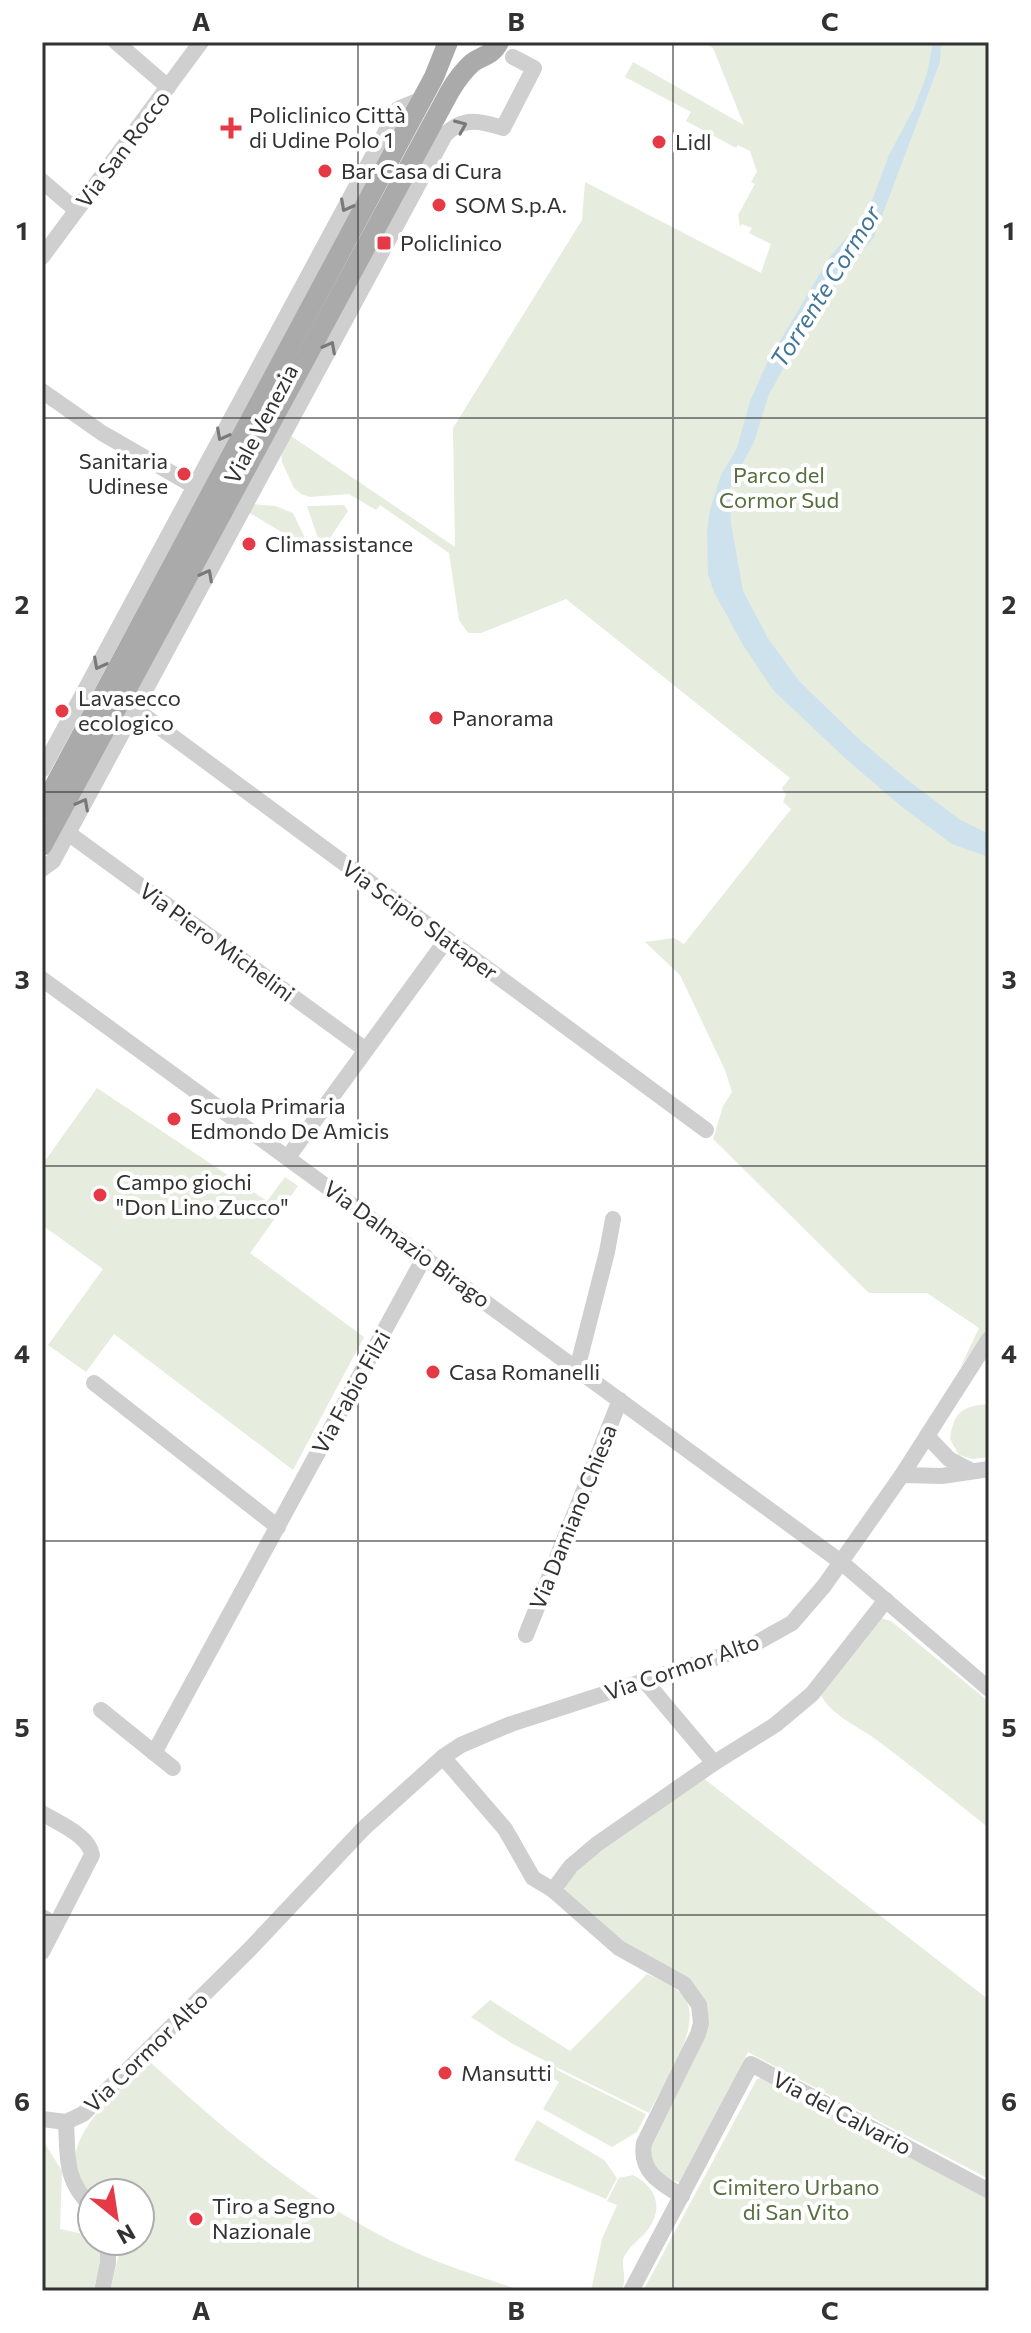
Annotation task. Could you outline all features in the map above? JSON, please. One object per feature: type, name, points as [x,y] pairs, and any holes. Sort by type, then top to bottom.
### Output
[{"type":"main road","name":"Viale Venezia","points":[[448,42],[458,55],[496,52]]},
{"type":"main road","name":"Viale Venezia","points":[[42,809],[441,63],[448,42]]},
{"type":"main road","name":"Viale Venezia","points":[[42,846],[450,91],[464,72],[496,52]]},
{"type":"street","points":[[116,42],[168,87]]},
{"type":"street","name":"Via San Rocco","points":[[42,255],[201,42]]},
{"type":"street","name":"Viale Venezia","points":[[42,869],[53,861],[445,135],[454,127],[477,120],[503,128],[534,68],[496,52]]},
{"type":"street","name":"Viale Venezia","points":[[42,770],[398,109],[420,100]]},
{"type":"street","points":[[42,181],[76,210]]},
{"type":"street","points":[[42,391],[102,433],[194,486]]},
{"type":"street","name":"Via Scipio Slataper","points":[[135,709],[706,1130]]},
{"type":"street","name":"Via Piero Michelini","points":[[68,833],[366,1050]]},
{"type":"street","points":[[288,1157],[447,939]]},
{"type":"street","name":"Via Dalmazio Birago","points":[[42,979],[841,1562],[989,1689]]},
{"type":"street","points":[[577,1369],[613,1219]]},
{"type":"street","name":"Via Fabio Filzi","points":[[154,1753],[425,1256]]},
{"type":"street","name":"Via Cormor Alto","points":[[42,2119],[66,2122],[83,2114],[250,1949],[364,1828],[443,1757],[461,1745],[511,1724],[749,1647],[772,1637],[792,1623],[841,1562],[902,1475],[989,1339]]},
{"type":"street","points":[[94,1383],[278,1527]]},
{"type":"street","name":"Via Damiano Chiesa","points":[[526,1635],[620,1400]]},
{"type":"street","points":[[927,1436],[949,1459],[980,1470]]},
{"type":"street","points":[[902,1475],[942,1476],[980,1470]]},
{"type":"street","points":[[553,1890],[571,1866],[597,1844],[775,1725],[812,1694],[886,1600]]},
{"type":"street","points":[[645,1681],[714,1763]]},
{"type":"street","points":[[101,1710],[173,1768]]},
{"type":"street","points":[[443,1757],[505,1829],[533,1878],[553,1890],[619,1948],[684,1984],[699,2005],[701,2023],[698,2034],[642,2152],[643,2160],[653,2176],[682,2196]]},
{"type":"street","points":[[42,1813],[84,1840],[91,1849],[91,1861],[49,1921],[42,1952]]},
{"type":"street","name":"Via del Calvario","points":[[631,2291],[751,2064],[989,2191]]},
{"type":"street","points":[[66,2122],[70,2174],[76,2187]]},
{"type":"street","points":[[102,2291],[108,2257]]},
{"type":"green space","name":"Parco del Cormor Sud","points":[[703,42],[989,42],[989,1327],[960,1368],[979,1328],[927,1293],[869,1293],[713,1139],[723,1106],[732,1092],[725,1070],[680,975],[645,942],[674,938],[684,944],[791,809],[783,802],[786,795],[782,788],[790,778],[566,599],[481,633],[468,633],[459,620],[449,553],[380,505],[376,510],[349,494],[310,497],[301,494],[294,488],[282,462],[281,452],[291,436],[455,547],[453,428],[582,220],[585,182],[761,273],[771,244],[749,233],[752,228],[742,224],[740,227],[738,215],[755,184],[751,182],[757,172],[750,151],[738,145],[736,148],[686,121],[691,112],[625,77],[633,62],[744,125],[713,48]]},
{"type":"green space","points":[[252,504],[275,506],[293,513],[304,536],[300,543],[248,512]]},
{"type":"green space","points":[[344,505],[348,511],[322,550],[307,506]]},
{"type":"green space","points":[[97,1088],[267,1201],[285,1177],[298,1186],[250,1253],[364,1337],[293,1470],[114,1334],[86,1372],[48,1345],[103,1269],[42,1225],[42,1165]]},
{"type":"green space","points":[[989,1404],[989,1457],[973,1459],[959,1455],[950,1439],[957,1416],[973,1406]]},
{"type":"green space","points":[[881,1618],[891,1621],[989,1702],[989,1828],[889,1749],[837,1714],[821,1695]]},
{"type":"green space","points":[[703,1778],[989,2000],[989,2179],[748,2052],[681,2183],[668,2179],[651,2162],[650,2144],[706,2006],[622,1945],[564,1891],[566,1882],[598,1851]]},
{"type":"green space","points":[[647,1974],[676,1990],[684,1997],[689,2009],[686,2039],[649,2113],[556,2067],[646,2114],[637,2132],[612,2147],[543,2109],[559,2082],[549,2076],[555,2066],[471,2017],[490,2000],[570,2051]]},
{"type":"green space","points":[[149,2061],[271,2165],[337,2210],[422,2255],[523,2291],[110,2291],[118,2257],[156,2257],[156,2177],[79,2177],[77,2173],[76,2154],[81,2139],[89,2124]]},
{"type":"green space","name":"Cimitero Urbano di San Vito","points":[[761,2078],[989,2200],[989,2291],[643,2291],[757,2079]]},
{"type":"green space","points":[[537,2120],[604,2160],[617,2178],[606,2199],[514,2160]]},
{"type":"green space","points":[[42,2139],[62,2171],[60,2229],[76,2232],[76,2257],[102,2259],[93,2291],[42,2291]]},
{"type":"green space","points":[[633,2175],[652,2192],[655,2215],[647,2231],[625,2255],[621,2291],[591,2291],[602,2239],[617,2205],[607,2201],[619,2178]]},
{"type":"water","name":"Torrente Cormor","points":[[933,42],[941,42],[940,62],[874,237],[821,303],[769,394],[754,442],[730,488],[731,523],[743,591],[769,640],[800,682],[905,778],[959,819],[989,834],[989,857],[952,844],[902,807],[773,690],[743,645],[708,575],[710,510],[721,475],[737,448],[750,401],[767,363],[829,258],[871,203],[889,155],[914,108],[927,74]]},
{"type":"place","name":"Policlinico Città di Udine Polo 1","points":[[231,128]]},
{"type":"place","name":"Lidl","points":[[659,142]]},
{"type":"place","name":"Bar Casa di Cura","points":[[325,171]]},
{"type":"place","name":"SOM S.p.A.","points":[[439,205]]},
{"type":"place","name":"Policlinico","points":[[384,243]]},
{"type":"place","name":"Sanitaria Udinese","points":[[184,474]]},
{"type":"place","name":"Climassistance","points":[[249,544]]},
{"type":"place","name":"Lavasecco ecologico","points":[[62,711]]},
{"type":"place","name":"Panorama","points":[[436,718]]},
{"type":"place","name":"Scuola Primaria Edmondo De Amicis","points":[[174,1119]]},
{"type":"place","name":"Campo giochi \"Don Lino Zucco\"","points":[[100,1195]]},
{"type":"place","name":"Casa Romanelli","points":[[433,1372]]},
{"type":"place","name":"Mansutti","points":[[445,2073]]},
{"type":"place","name":"Tiro a Segno Nazionale","points":[[196,2219]]}]
